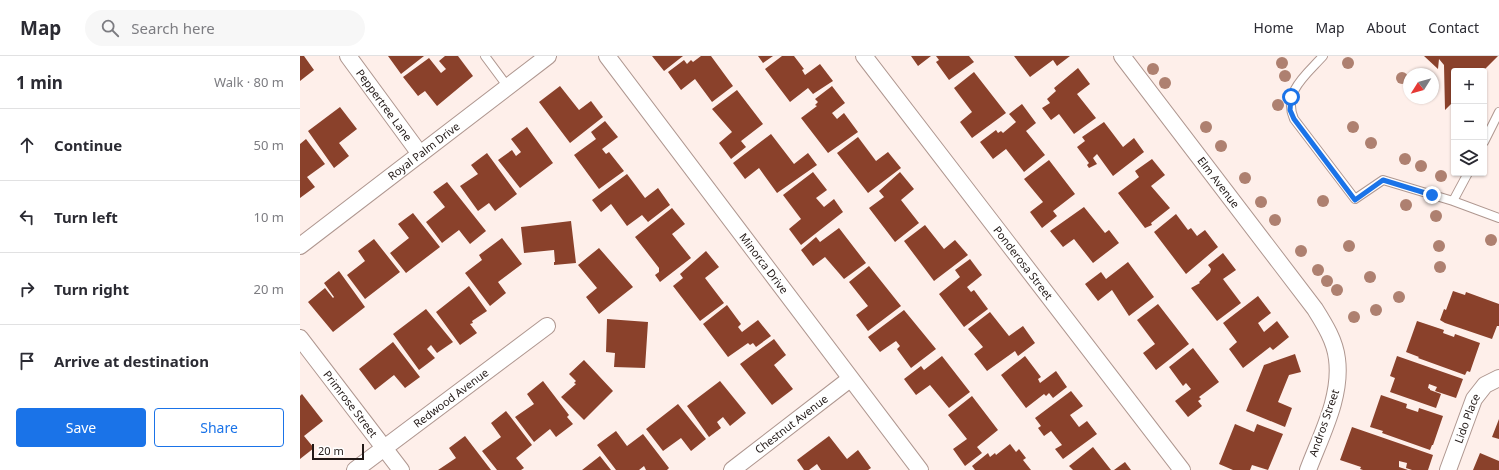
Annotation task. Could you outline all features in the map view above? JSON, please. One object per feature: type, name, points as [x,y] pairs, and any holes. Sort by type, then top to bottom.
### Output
[{"type":"street","name":"Peppertree Lane","points":[[348,56],[420,154]]},
{"type":"street","name":"Royal Palm Drive","points":[[300,246],[548,56]]},
{"type":"street","name":"Minorca Drive","points":[[607,56],[920,470]]},
{"type":"street","name":"Ponderosa Street","points":[[864,56],[1182,470]]},
{"type":"street","name":"Elm Avenue","points":[[1122,56],[1315,309]]},
{"type":"street","name":"Andros Street","points":[[1308,470],[1334,400],[1338,378],[1337,358],[1334,345],[1315,309]]},
{"type":"street","name":"Redwood Avenue","points":[[355,470],[547,326]]},
{"type":"street","name":"Primrose Street","points":[[300,338],[401,470]]},
{"type":"street","name":"Lido Place","points":[[1448,470],[1474,399],[1485,385],[1499,378]]},
{"type":"street","name":"Chestnut Avenue","points":[[732,470],[850,379]]},
{"type":"lane","points":[[485,56],[508,87]]},
{"type":"lane","points":[[1324,56],[1294,89],[1291,97],[1290,110],[1294,119],[1355,200],[1383,180],[1453,201],[1499,218]]},
{"type":"lane","points":[[1485,140],[1499,112]]},
{"type":"lane","points":[[1453,201],[1466,176]]},
{"type":"building","points":[[300,56],[304,56],[314,70],[300,81]]},
{"type":"building","points":[[388,56],[424,56],[401,74]]},
{"type":"building","points":[[445,56],[458,56],[473,76],[437,106],[425,91],[418,96],[403,77],[429,58],[441,73],[446,69],[439,61]]},
{"type":"building","points":[[652,56],[683,56],[664,71]]},
{"type":"building","points":[[701,56],[711,56],[733,86],[712,102],[695,79],[681,90],[668,72],[684,60],[687,64],[691,60],[693,62]]},
{"type":"building","points":[[758,56],[773,56],[763,63]]},
{"type":"building","points":[[782,56],[794,56],[804,69],[802,70],[805,75],[820,64],[833,81],[813,94],[808,88],[790,102],[765,69]]},
{"type":"building","points":[[911,56],[931,56],[918,66]]},
{"type":"building","points":[[936,56],[969,56],[974,62],[949,80],[936,62],[939,60]]},
{"type":"building","points":[[1014,56],[1070,56],[1057,66],[1053,60],[1030,77]]},
{"type":"building","points":[[1424,56],[1498,56],[1486,68],[1451,68],[1451,104],[1445,110],[1444,65],[1439,59],[1437,68]]},
{"type":"building","points":[[1078,68],[1090,84],[1077,94],[1096,118],[1074,134],[1059,114],[1051,120],[1042,108],[1050,103],[1047,99],[1056,91],[1054,88]]},
{"type":"building","points":[[974,72],[1006,113],[972,138],[960,122],[972,112],[954,88]]},
{"type":"building","points":[[560,86],[579,110],[591,101],[603,117],[570,143],[539,102]]},
{"type":"building","points":[[832,86],[845,103],[832,113],[837,119],[844,113],[858,132],[828,153],[801,118],[817,106],[815,105],[818,102],[815,99]]},
{"type":"building","points":[[737,90],[763,124],[741,141],[746,147],[731,159],[719,143],[732,132],[712,109]]},
{"type":"building","points":[[1022,104],[1036,123],[1026,131],[1045,155],[1024,172],[1006,149],[993,159],[980,142],[996,130],[998,133],[1001,131],[1003,133],[1016,122],[1009,114]]},
{"type":"building","points":[[340,107],[357,129],[339,143],[349,156],[334,168],[308,131]]},
{"type":"building","points":[[605,121],[618,137],[602,149],[606,154],[609,152],[624,171],[599,189],[574,155],[596,139],[591,132]]},
{"type":"building","points":[[1104,122],[1123,147],[1134,138],[1144,152],[1113,176],[1097,154],[1093,158],[1097,164],[1089,168],[1087,165],[1089,163],[1077,147],[1085,141],[1082,137]]},
{"type":"building","points":[[527,127],[553,163],[520,188],[498,160],[512,150],[516,156],[521,152],[511,139]]},
{"type":"building","points":[[771,134],[794,164],[808,153],[817,165],[777,193],[759,168],[745,179],[733,163]]},
{"type":"building","points":[[858,137],[876,161],[888,152],[901,168],[868,193],[837,153]]},
{"type":"building","points":[[306,139],[325,164],[307,177],[315,187],[300,198],[300,144]]},
{"type":"building","points":[[487,153],[517,194],[495,211],[489,203],[478,211],[460,186],[478,174],[471,165]]},
{"type":"building","points":[[1152,159],[1165,175],[1151,186],[1170,208],[1151,223],[1152,225],[1145,228],[1118,193],[1139,177],[1135,171]]},
{"type":"building","points":[[1049,160],[1075,194],[1053,211],[1057,216],[1042,228],[1030,212],[1043,202],[1024,179]]},
{"type":"building","points":[[813,172],[827,190],[816,198],[824,207],[834,199],[843,212],[801,245],[789,229],[801,219],[783,195]]},
{"type":"building","points":[[900,172],[914,189],[901,200],[919,223],[895,242],[869,208],[884,197],[879,191]]},
{"type":"building","points":[[627,174],[645,198],[658,188],[670,205],[648,222],[642,215],[627,226],[611,204],[601,212],[592,200]]},
{"type":"building","points":[[447,182],[486,231],[470,244],[459,230],[442,243],[426,222],[445,207],[433,192]]},
{"type":"building","points":[[1084,207],[1105,233],[1109,230],[1119,243],[1093,263],[1074,239],[1063,247],[1050,231]]},
{"type":"building","points":[[672,208],[685,224],[672,234],[691,258],[660,282],[655,275],[659,272],[659,268],[635,237]]},
{"type":"building","points":[[413,213],[440,247],[406,273],[390,253],[409,238],[398,224]]},
{"type":"building","points":[[1176,214],[1188,230],[1191,228],[1197,236],[1205,230],[1218,247],[1186,274],[1154,232]]},
{"type":"building","points":[[571,221],[576,263],[554,265],[554,250],[524,253],[521,227]]},
{"type":"building","points":[[925,225],[944,249],[955,240],[968,255],[934,281],[904,241]]},
{"type":"building","points":[[839,228],[866,263],[844,279],[825,257],[813,266],[801,250],[816,237],[820,242]]},
{"type":"building","points":[[502,238],[522,264],[498,282],[506,293],[490,306],[465,273],[482,260],[479,255]]},
{"type":"building","points":[[374,239],[400,272],[365,299],[347,275],[365,261],[358,251]]},
{"type":"building","points":[[599,248],[633,287],[599,314],[586,297],[597,288],[578,265]]},
{"type":"building","points":[[706,251],[719,267],[705,278],[724,303],[700,321],[673,286],[683,278],[680,274]]},
{"type":"building","points":[[1223,253],[1236,270],[1223,279],[1241,303],[1217,321],[1191,288],[1200,283],[1199,282],[1210,272],[1211,269],[1208,265]]},
{"type":"building","points":[[970,259],[982,275],[967,287],[971,292],[974,290],[988,309],[964,327],[939,294],[960,277],[955,270]]},
{"type":"building","points":[[1128,262],[1154,297],[1129,316],[1112,290],[1098,301],[1085,284],[1101,272],[1106,279]]},
{"type":"building","points":[[869,266],[901,306],[868,331],[856,315],[868,306],[849,282]]},
{"type":"building","points":[[339,271],[365,307],[333,332],[308,302],[325,288],[333,298],[334,297],[324,283]]},
{"type":"building","points":[[469,286],[487,311],[470,324],[477,333],[460,345],[436,312]]},
{"type":"building","points":[[1453,291],[1465,295],[1466,292],[1499,304],[1499,326],[1497,326],[1492,339],[1440,320],[1444,309],[1446,310]]},
{"type":"building","points":[[1258,296],[1271,313],[1258,323],[1264,332],[1277,321],[1289,337],[1273,350],[1270,347],[1243,368],[1229,349],[1237,342],[1223,323]]},
{"type":"building","points":[[1158,304],[1189,344],[1156,370],[1143,353],[1155,344],[1137,320]]},
{"type":"building","points":[[727,305],[741,324],[738,327],[742,332],[758,320],[771,336],[756,347],[753,343],[750,345],[748,343],[728,357],[703,324]]},
{"type":"building","points":[[426,309],[453,342],[437,353],[431,345],[427,349],[435,358],[419,370],[393,334]]},
{"type":"building","points":[[904,310],[936,349],[911,368],[897,349],[900,346],[896,341],[880,352],[868,337]]},
{"type":"building","points":[[990,312],[1009,336],[1023,326],[1035,343],[1018,356],[1015,351],[987,371],[974,354],[983,347],[968,329]]},
{"type":"building","points":[[607,319],[648,322],[645,368],[614,367],[615,353],[606,352]]},
{"type":"building","points":[[1417,321],[1444,330],[1443,333],[1454,337],[1455,334],[1480,343],[1470,372],[1467,371],[1465,375],[1418,358],[1419,357],[1406,352]]},
{"type":"building","points":[[774,339],[786,355],[774,365],[793,389],[772,405],[740,364]]},
{"type":"building","points":[[393,342],[420,377],[405,388],[394,375],[375,390],[359,369]]},
{"type":"building","points":[[1193,348],[1219,382],[1199,397],[1201,399],[1198,401],[1202,406],[1188,417],[1175,401],[1191,389],[1186,383],[1183,386],[1169,367]]},
{"type":"building","points":[[1295,354],[1301,372],[1289,375],[1278,402],[1292,408],[1285,427],[1246,411],[1264,365]]},
{"type":"building","points":[[942,356],[970,392],[949,408],[930,385],[916,395],[904,379],[921,366],[924,370]]},
{"type":"building","points":[[1025,356],[1041,377],[1038,379],[1040,383],[1056,371],[1067,387],[1053,398],[1049,393],[1046,396],[1044,394],[1026,408],[1001,375]]},
{"type":"building","points":[[1397,356],[1463,379],[1456,398],[1435,391],[1437,387],[1429,384],[1428,388],[1430,390],[1441,394],[1436,408],[1390,392],[1395,378],[1390,376]]},
{"type":"building","points":[[584,360],[613,391],[584,420],[561,397],[576,384],[574,383],[576,381],[569,374]]},
{"type":"building","points":[[543,381],[569,415],[567,417],[573,424],[556,437],[550,429],[534,442],[515,417],[534,404],[527,394]]},
{"type":"building","points":[[720,381],[746,413],[730,426],[723,417],[717,422],[721,428],[709,437],[687,406]]},
{"type":"building","points":[[1071,391],[1083,406],[1070,415],[1079,427],[1087,421],[1097,434],[1063,459],[1055,449],[1062,445],[1051,431],[1044,436],[1038,428],[1041,426],[1035,418]]},
{"type":"building","points":[[302,394],[323,421],[304,436],[314,448],[300,459],[300,396]]},
{"type":"building","points":[[1381,395],[1407,404],[1406,408],[1418,412],[1419,408],[1443,416],[1430,450],[1382,433],[1383,431],[1370,427]]},
{"type":"building","points":[[972,396],[998,430],[977,447],[982,453],[965,466],[953,449],[967,439],[948,415]]},
{"type":"building","points":[[678,404],[706,439],[691,451],[681,438],[663,451],[646,429]]},
{"type":"building","points":[[506,411],[532,445],[516,458],[524,468],[521,470],[497,470],[482,451],[501,437],[491,423]]},
{"type":"building","points":[[1499,419],[1499,439],[1492,437]]},
{"type":"building","points":[[1235,424],[1254,432],[1257,424],[1283,434],[1268,470],[1252,465],[1250,470],[1233,470],[1219,464]]},
{"type":"building","points":[[1352,427],[1433,455],[1428,470],[1412,470],[1406,468],[1407,463],[1399,461],[1399,467],[1408,470],[1363,470],[1360,469],[1361,467],[1340,460]]},
{"type":"building","points":[[616,431],[627,446],[643,434],[669,468],[667,470],[646,470],[644,466],[639,470],[616,470],[597,445]]},
{"type":"building","points":[[465,436],[491,470],[438,470],[456,458],[449,448]]},
{"type":"building","points":[[829,436],[847,459],[858,450],[871,468],[868,470],[821,470],[817,464],[809,470],[804,470],[797,460]]},
{"type":"building","points":[[1010,444],[1016,452],[1019,449],[1026,458],[1023,460],[1031,470],[975,470],[972,466],[988,453],[990,457],[995,453],[996,455]]},
{"type":"building","points":[[1093,447],[1111,470],[1073,470],[1069,466]]},
{"type":"building","points":[[1480,453],[1499,461],[1499,470],[1473,470]]},
{"type":"building","points":[[600,456],[611,470],[582,470]]},
{"type":"building","points":[[1125,462],[1131,470],[1114,470]]},
{"type":"route","points":[[1291,97],[1290,110],[1294,119],[1355,200],[1383,180],[1432,195]]}]
